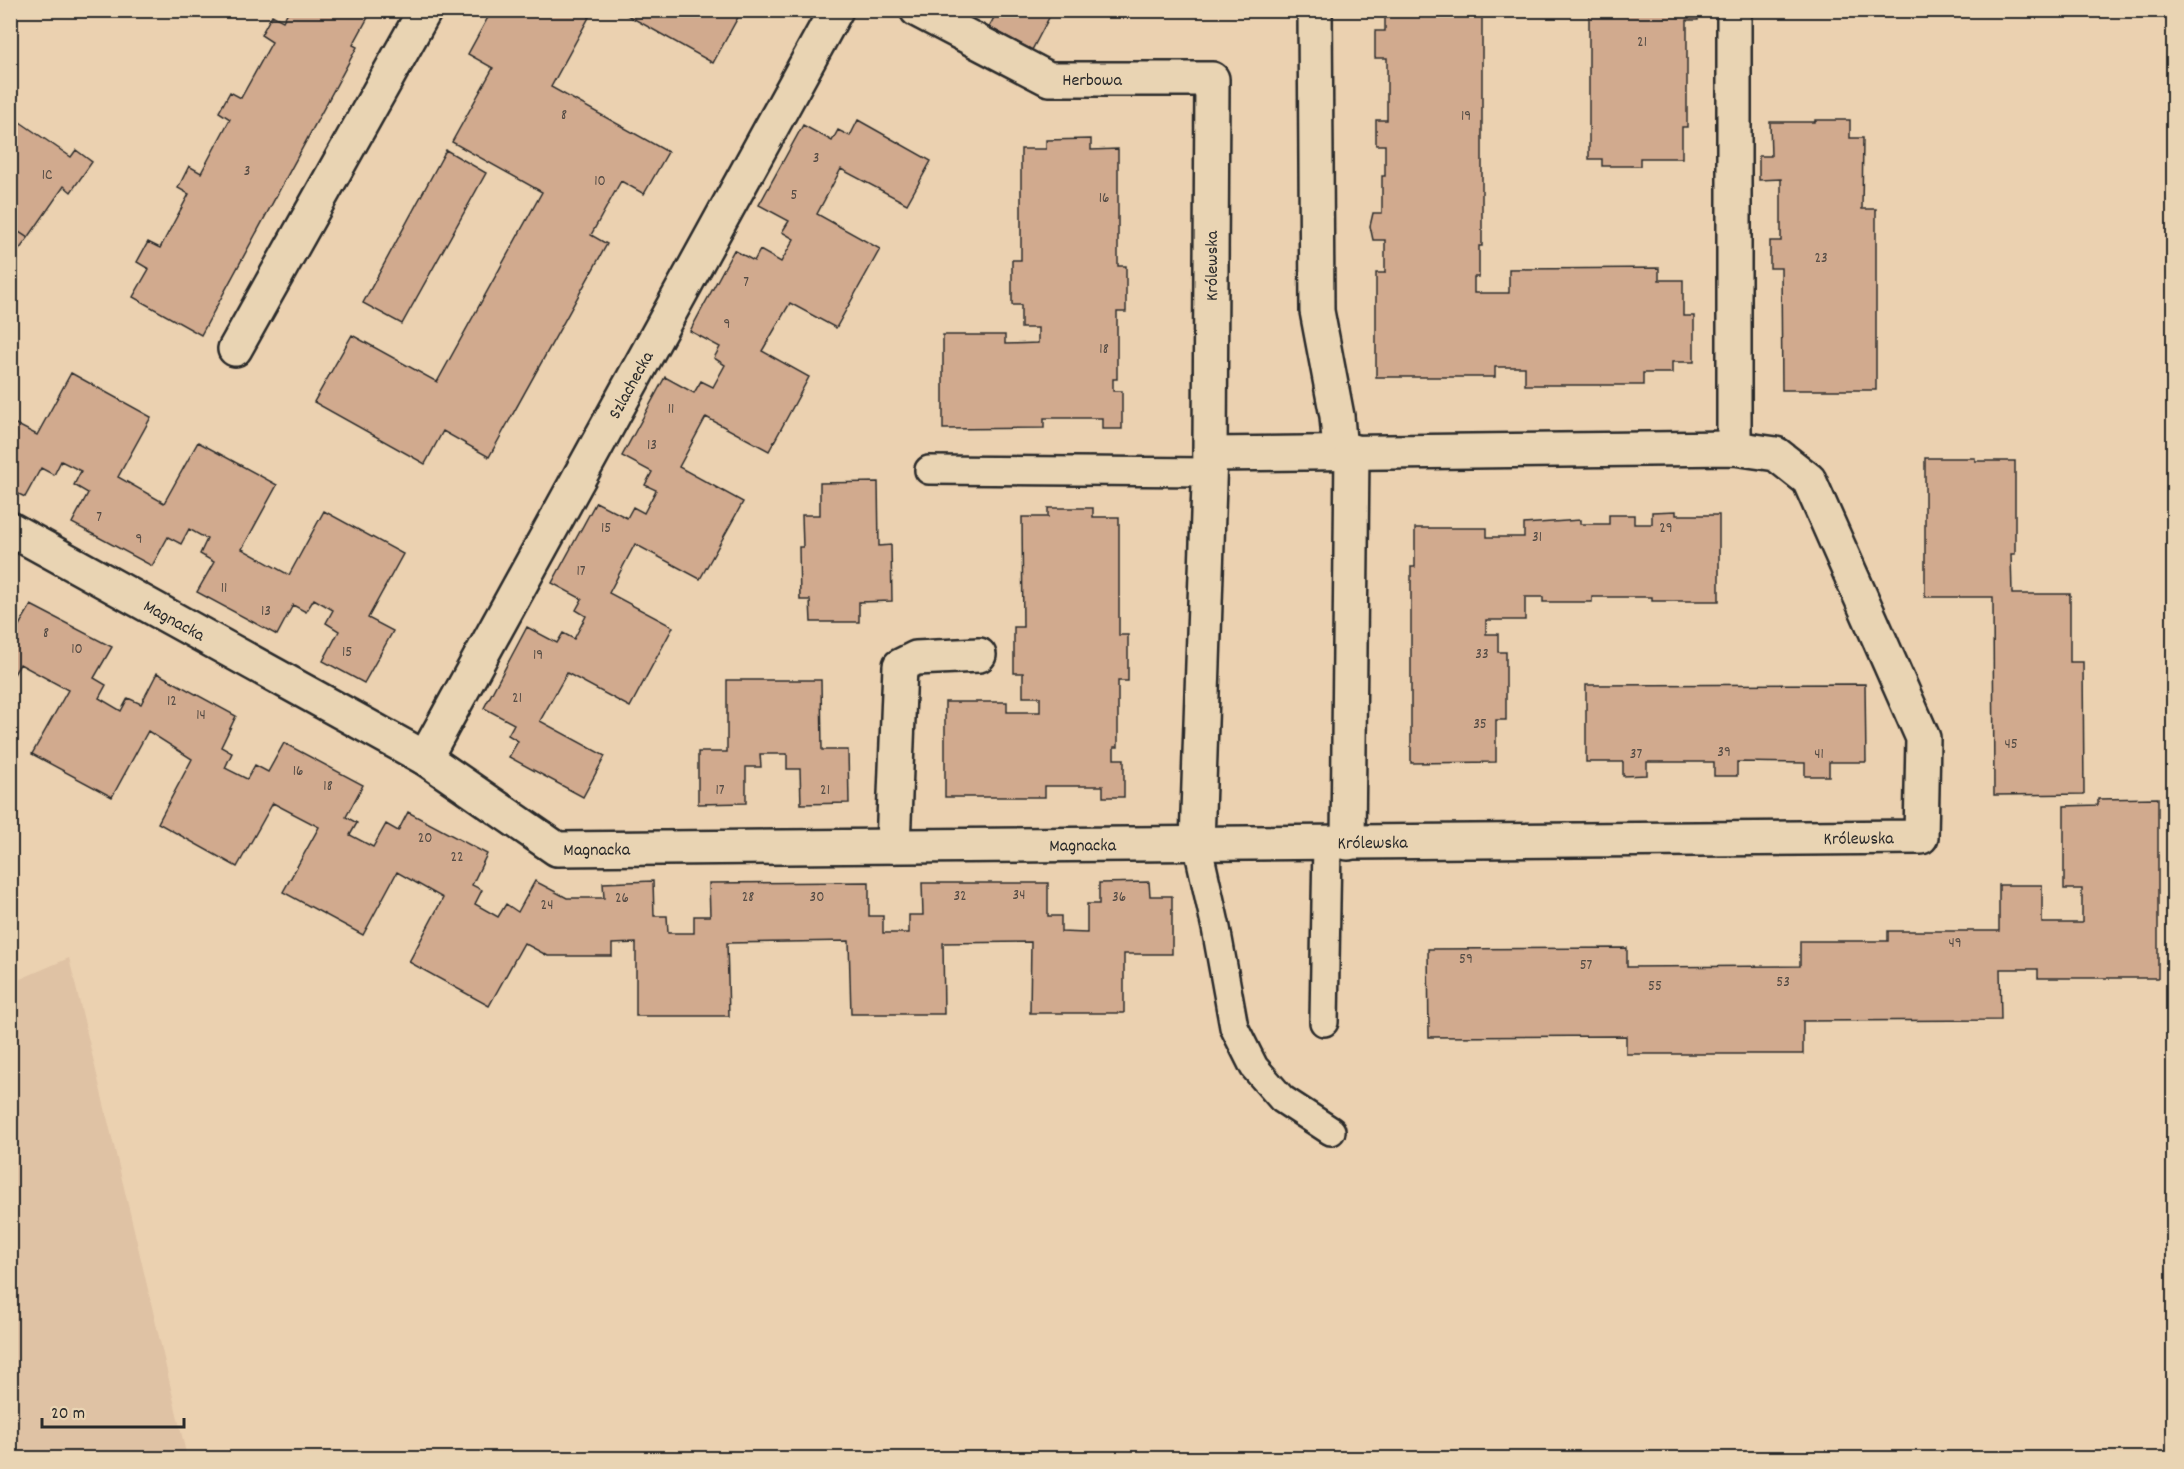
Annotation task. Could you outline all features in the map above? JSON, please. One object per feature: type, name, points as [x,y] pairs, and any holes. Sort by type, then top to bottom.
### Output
[{"type":"street","points":[[235,349],[425,10]]},
{"type":"street","name":"Szlachecka","points":[[424,758],[836,10]]},
{"type":"street","name":"Herbowa","points":[[917,10],[1049,79],[1212,79]]},
{"type":"street","points":[[1315,10],[1317,311],[1346,452],[1337,843]]},
{"type":"street","points":[[1734,10],[1734,448]]},
{"type":"street","name":"Królewska","points":[[1210,463],[1346,452],[1734,448],[1776,454],[1809,480],[1923,738],[1921,837],[1197,843],[1210,463],[1212,79]]},
{"type":"street","name":"Magnacka","points":[[10,529],[424,758],[557,849],[1197,843]]},
{"type":"street","points":[[893,846],[900,666],[916,658],[979,655]]},
{"type":"lane","points":[[929,470],[1210,463]]},
{"type":"lane","points":[[1197,843],[1216,928],[1234,1027],[1254,1067],[1282,1099],[1331,1131]]},
{"type":"lane","points":[[1324,1022],[1337,843]]},
{"type":"shaded area","points":[[69,958],[186,1453],[97,1451],[78,1458],[11,1458],[11,983]]},
{"type":"building","points":[[289,10],[372,10],[353,45],[357,47],[201,335],[133,297],[149,269],[137,262],[148,242],[160,248],[189,194],[178,188],[189,166],[201,173],[230,119],[219,112],[230,92],[241,98],[272,42],[261,35],[272,15],[283,21]]},
{"type":"building","points":[[492,10],[593,10],[551,87],[668,152],[644,194],[621,181],[591,235],[607,244],[489,457],[443,431],[425,464],[314,402],[352,335],[437,382],[542,192],[452,142],[493,68],[468,54]]},
{"type":"building","points":[[618,10],[742,10],[713,63]]},
{"type":"building","points":[[998,10],[1050,10],[1052,12],[1032,50],[989,27]]},
{"type":"building","points":[[1385,10],[1482,10],[1482,246],[1479,246],[1479,277],[1474,277],[1474,293],[1509,293],[1509,269],[1659,268],[1659,280],[1683,280],[1683,316],[1694,316],[1694,362],[1672,362],[1672,373],[1643,373],[1643,385],[1525,385],[1525,367],[1495,367],[1495,377],[1376,377],[1376,273],[1385,273],[1385,240],[1373,240],[1370,226],[1373,213],[1382,213],[1382,176],[1385,176],[1385,145],[1376,145],[1376,120],[1387,120],[1387,58],[1375,58],[1375,31],[1385,31]]},
{"type":"building","points":[[1589,10],[1698,10],[1698,20],[1687,20],[1687,127],[1682,127],[1682,158],[1640,158],[1640,166],[1602,166],[1602,159],[1589,159]]},
{"type":"building","points":[[17,120],[71,157],[76,150],[92,162],[71,192],[64,186],[28,238],[10,226],[10,129]]},
{"type":"building","points":[[858,120],[931,161],[907,204],[841,169],[817,214],[880,249],[836,328],[790,303],[762,351],[809,377],[769,451],[706,417],[679,467],[743,502],[700,579],[635,544],[609,593],[673,627],[630,707],[567,673],[540,721],[605,756],[583,797],[509,757],[518,741],[508,735],[514,724],[484,708],[527,627],[557,643],[563,633],[574,639],[586,616],[576,610],[582,599],[552,583],[596,502],[627,518],[633,507],[644,513],[656,490],[645,485],[652,472],[622,456],[665,377],[694,393],[701,381],[713,387],[725,365],[714,358],[720,347],[690,331],[734,250],[754,261],[760,250],[781,262],[794,239],[782,232],[789,221],[759,205],[803,125],[832,141],[838,130],[850,136]]},
{"type":"building","points":[[1815,120],[1850,120],[1850,138],[1863,138],[1862,209],[1876,209],[1876,390],[1782,390],[1781,268],[1770,268],[1770,241],[1781,241],[1781,179],[1759,180],[1759,156],[1771,156],[1770,122],[1815,122]]},
{"type":"building","points":[[1091,139],[1091,150],[1118,149],[1118,266],[1126,266],[1126,312],[1117,312],[1117,379],[1113,379],[1113,391],[1122,391],[1122,429],[1102,429],[1102,418],[1044,418],[1044,428],[943,429],[943,335],[1005,335],[1005,344],[1038,343],[1038,328],[1021,328],[1021,305],[1012,305],[1012,260],[1021,260],[1021,149],[1046,149],[1046,140]]},
{"type":"building","points":[[446,150],[486,173],[402,324],[363,303]]},
{"type":"building","points":[[10,226],[28,238],[10,262]]},
{"type":"building","points":[[71,373],[151,417],[118,477],[164,503],[198,442],[277,485],[242,549],[289,575],[324,511],[403,554],[368,618],[393,631],[364,683],[323,661],[339,631],[326,623],[333,610],[314,599],[306,612],[293,605],[277,635],[197,592],[214,562],[200,554],[207,539],[189,529],[181,544],[168,537],[152,566],[72,523],[88,493],[74,485],[81,471],[61,461],[54,475],[41,468],[25,497],[10,490],[10,421],[37,435]]},
{"type":"building","points":[[1925,458],[2015,461],[2015,554],[2011,554],[2012,594],[2070,594],[2070,662],[2083,662],[2084,794],[1994,795],[1993,597],[1925,597]]},
{"type":"building","points":[[878,482],[879,546],[891,545],[892,601],[859,602],[859,622],[811,622],[810,600],[800,600],[799,547],[803,547],[802,515],[820,515],[820,483]]},
{"type":"building","points":[[1048,508],[1093,508],[1093,517],[1119,517],[1119,635],[1128,635],[1128,681],[1118,681],[1118,747],[1114,747],[1114,759],[1124,759],[1124,797],[1103,797],[1103,786],[1045,786],[1045,797],[945,797],[945,702],[1007,702],[1007,712],[1040,712],[1040,697],[1023,697],[1023,673],[1014,673],[1014,627],[1023,627],[1022,517],[1048,517]]},
{"type":"building","points":[[1676,511],[1676,515],[1719,515],[1719,601],[1652,601],[1652,597],[1592,597],[1592,602],[1543,602],[1543,597],[1525,597],[1525,620],[1486,620],[1486,634],[1498,634],[1498,652],[1506,652],[1506,720],[1496,720],[1496,762],[1411,763],[1411,567],[1415,567],[1415,528],[1487,528],[1487,537],[1524,537],[1524,524],[1580,520],[1580,524],[1609,524],[1609,515],[1634,515],[1634,524],[1652,524],[1652,512]]},
{"type":"building","points":[[31,605],[112,647],[94,678],[106,685],[99,698],[121,711],[128,698],[141,704],[157,673],[236,716],[221,747],[232,753],[225,768],[247,779],[255,765],[268,772],[284,743],[363,785],[346,817],[357,823],[350,835],[373,847],[386,824],[398,831],[408,812],[487,854],[472,885],[482,890],[475,904],[498,917],[506,904],[518,912],[535,881],[567,898],[604,898],[603,883],[653,881],[654,916],[667,916],[668,933],[694,933],[694,916],[710,916],[709,883],[869,882],[869,916],[883,916],[883,933],[909,933],[909,915],[923,915],[922,883],[1048,883],[1048,916],[1061,916],[1061,932],[1087,933],[1087,904],[1099,904],[1099,883],[1149,882],[1150,896],[1172,896],[1172,954],[1124,954],[1124,1013],[1030,1013],[1031,942],[943,943],[944,1014],[851,1014],[849,941],[727,943],[729,1016],[636,1016],[636,943],[612,944],[612,956],[548,956],[524,943],[489,1006],[409,962],[443,898],[397,872],[363,935],[283,892],[319,827],[273,803],[237,867],[158,823],[192,759],[148,731],[112,797],[32,754],[68,690],[20,664],[10,681],[10,632],[14,634]]},
{"type":"building","points":[[727,680],[821,680],[822,750],[848,750],[849,803],[801,804],[800,769],[787,769],[787,754],[760,754],[761,767],[746,767],[746,803],[698,804],[698,752],[727,752]]},
{"type":"building","points":[[1865,684],[1866,762],[1829,762],[1829,776],[1805,776],[1805,763],[1737,762],[1737,776],[1714,776],[1714,762],[1647,762],[1647,775],[1623,776],[1623,762],[1586,762],[1586,685]]},
{"type":"building","points":[[2158,798],[2158,978],[2038,978],[2038,969],[2000,969],[2001,1020],[1803,1021],[1803,1054],[1626,1054],[1626,1036],[1429,1037],[1428,949],[1627,948],[1627,967],[1800,966],[1800,941],[1888,941],[1888,931],[1999,931],[1999,885],[2042,885],[2042,923],[2082,923],[2082,889],[2064,889],[2064,806],[2098,805],[2098,799]]}]
